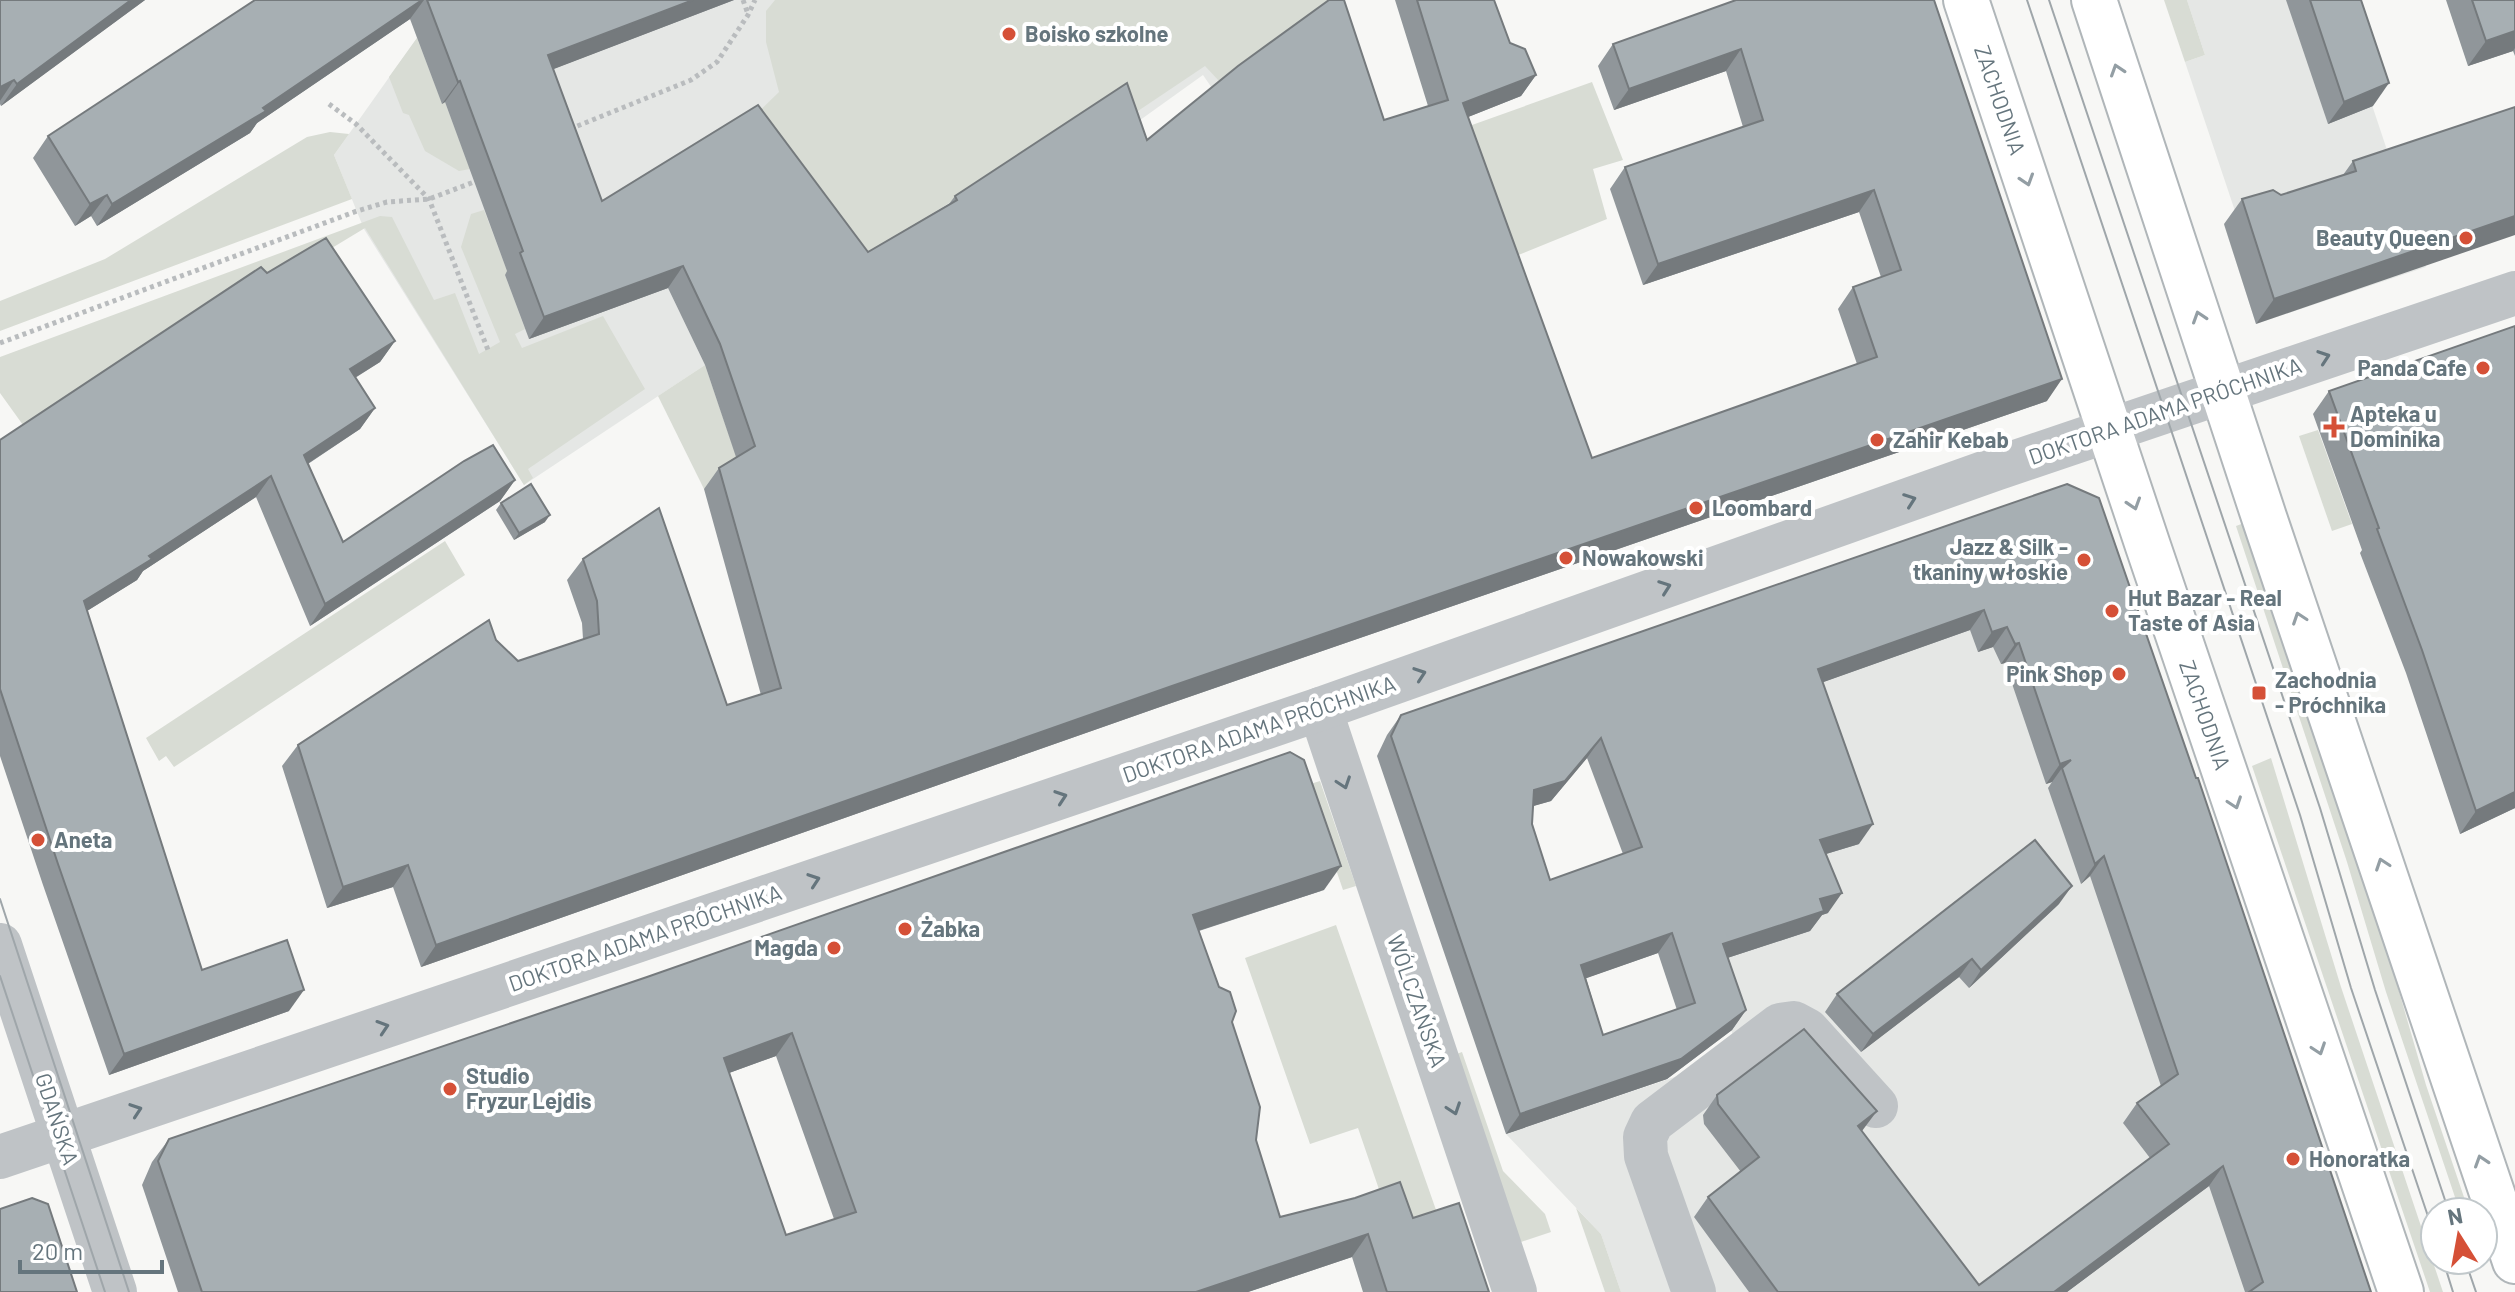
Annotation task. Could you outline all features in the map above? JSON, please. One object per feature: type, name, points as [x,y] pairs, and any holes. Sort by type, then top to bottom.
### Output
[{"type":"main road","name":"ZACHODNIA","points":[[1966,0],[2401,1292]]},
{"type":"main road","points":[[2094,0],[2515,1261]]},
{"type":"street","name":"DOKTORA ADAMA PRÓCHNIKA","points":[[0,1157],[1320,709],[2110,430],[2515,293]]},
{"type":"street","name":"WÓLCZAŃSKA","points":[[1320,709],[1515,1292]]},
{"type":"street","name":"GDAŃSKA","points":[[0,945],[115,1292]]},
{"type":"street","points":[[1694,1292],[1646,1156],[1645,1137],[1652,1122],[1780,1025],[1794,1023],[1807,1030],[1876,1106]]},
{"type":"path","points":[[743,0],[748,15]]},
{"type":"path","points":[[568,130],[691,80],[717,62],[755,0]]},
{"type":"path","points":[[329,104],[356,124],[429,199],[488,350]]},
{"type":"path","points":[[0,343],[357,211],[387,202],[429,199],[474,182]]},
{"type":"shaded area","points":[[438,0],[1344,0],[1216,94],[1203,75],[1122,133],[849,276],[626,200],[705,365],[524,485],[364,229],[334,155],[417,38],[411,19]]},
{"type":"shaded area","points":[[775,0],[1333,0],[1220,82],[1205,66],[1126,119],[1069,125],[855,264],[749,121],[779,92],[766,42],[766,11]]},
{"type":"shaded area","points":[[2164,0],[2187,0],[2205,55],[2185,62]]},
{"type":"shaded area","points":[[2187,0],[2337,0],[2426,267],[2256,324],[2224,225],[2238,220],[2185,62],[2205,55]]},
{"type":"shaded area","points":[[417,38],[470,169],[459,171],[425,151],[409,115],[403,113],[389,77]]},
{"type":"shaded area","points":[[1592,82],[1623,160],[1593,169],[1607,219],[1506,260],[1458,130]]},
{"type":"shaded area","points":[[330,132],[349,134],[334,155],[352,199],[0,331],[0,301],[105,259],[307,137]]},
{"type":"shaded area","points":[[484,210],[525,329],[515,334],[522,348],[603,316],[645,389],[528,469],[533,478],[524,485],[365,228],[28,432],[0,393],[0,357],[380,216],[392,217],[434,300],[455,293],[479,354],[500,342],[461,247],[471,214]]},
{"type":"shaded area","points":[[705,365],[740,467],[704,489],[658,396]]},
{"type":"shaded area","points":[[2318,430],[2352,524],[2332,531],[2299,436]]},
{"type":"shaded area","points":[[2053,504],[2350,1292],[1621,1292],[1601,1234],[1506,1134],[1704,1067],[1736,1044],[1604,659]]},
{"type":"shaded area","points":[[2244,523],[2396,981],[2426,1085],[2464,1196],[2455,1196],[2236,526]]},
{"type":"shaded area","points":[[445,541],[465,575],[174,767],[166,756],[159,761],[146,738]]},
{"type":"shaded area","points":[[2271,758],[2341,987],[2419,1220],[2419,1259],[2252,766]]},
{"type":"shaded area","points":[[1320,781],[1356,886],[1343,890],[1307,785]]},
{"type":"shaded area","points":[[1336,925],[1442,1227],[1397,1242],[1358,1128],[1310,1144],[1245,958]]},
{"type":"shaded area","points":[[1462,1052],[1503,1171],[1545,1214],[1551,1232],[1518,1243],[1454,1055]]},
{"type":"shaded area","points":[[1576,1208],[1601,1234],[1621,1292],[1605,1292]]},
{"type":"shaded area","points":[[2425,1276],[2438,1276],[2443,1292],[2430,1292]]},
{"type":"building","points":[[0,0],[131,0],[17,84],[14,80],[0,87]]},
{"type":"building","points":[[255,0],[422,0],[263,108],[266,111],[112,204],[107,195],[90,204],[48,136]]},
{"type":"building","points":[[427,0],[693,0],[548,55],[602,201],[758,105],[868,252],[957,200],[955,196],[1127,83],[1147,140],[1238,66],[1329,0],[1344,0],[1384,120],[1448,100],[1417,0],[1494,0],[1510,43],[1525,49],[1536,75],[1463,103],[1592,458],[1877,357],[1853,287],[1901,270],[1874,190],[1658,264],[1625,167],[1763,120],[1741,49],[1629,89],[1613,44],[1736,0],[1934,0],[2062,379],[1172,686],[436,945],[408,865],[343,887],[298,745],[489,620],[496,640],[518,661],[599,634],[597,601],[583,559],[659,508],[727,705],[781,688],[719,468],[755,446],[720,344],[683,266],[544,317],[520,253],[523,251]]},
{"type":"building","points":[[2310,0],[2361,0],[2389,83],[2344,102]]},
{"type":"building","points":[[2472,0],[2515,0],[2515,31],[2486,41]]},
{"type":"building","points":[[2515,107],[2515,216],[2274,299],[2242,199],[2273,190],[2281,195],[2356,171],[2353,161]]},
{"type":"building","points":[[326,238],[395,341],[350,369],[375,408],[304,455],[343,542],[493,445],[515,480],[325,604],[271,476],[149,556],[152,559],[84,601],[202,970],[287,940],[304,990],[124,1054],[0,689],[0,440],[261,267],[267,273]]},
{"type":"building","points":[[2515,326],[2515,792],[2476,811],[2329,391]]},
{"type":"building","points":[[531,484],[550,515],[519,533],[501,503]]},
{"type":"building","points":[[2067,484],[2099,498],[2198,778],[2371,1292],[2249,1292],[2263,1282],[2223,1166],[2054,1292],[1778,1292],[1708,1197],[1759,1157],[1718,1104],[1717,1095],[1804,1029],[1877,1111],[1858,1126],[1979,1285],[2169,1144],[2137,1103],[2178,1074],[2104,856],[2095,864],[2062,768],[2071,760],[2060,764],[2019,643],[2015,644],[2007,627],[1992,632],[1984,610],[1818,669],[1873,824],[1820,840],[1842,893],[1820,899],[1824,911],[1723,944],[1746,1010],[1681,1059],[1520,1114],[1391,736],[1401,715]],"holes":[[[1601,738],[1642,847],[1550,880],[1532,824],[1534,790],[1565,781]],[[1672,933],[1695,1003],[1603,1035],[1581,965]]]},
{"type":"building","points":[[1290,752],[1304,760],[1341,866],[1193,915],[1219,987],[1230,992],[1236,1011],[1232,1022],[1260,1107],[1256,1140],[1280,1217],[1355,1198],[1400,1182],[1413,1218],[1459,1203],[1489,1292],[1387,1292],[1368,1234],[1196,1292],[202,1292],[158,1161],[169,1139],[647,977]],"holes":[[[792,1033],[856,1212],[786,1235],[724,1058]]]},
{"type":"building","points":[[2035,840],[2072,886],[1981,970],[1972,959],[1873,1034],[1837,994]]},
{"type":"building","points":[[32,1198],[48,1204],[77,1292],[0,1292],[0,1209]]},
{"type":"tram line","points":[[2027,0],[2300,815],[2351,988],[2421,1196]]},
{"type":"tram line","points":[[2049,0],[2320,808],[2375,990],[2444,1196]]},
{"type":"tram line","points":[[0,899],[129,1292]]},
{"type":"tram line","points":[[0,976],[105,1292]]},
{"type":"tram line","points":[[2448,1276],[2453,1292]]},
{"type":"tram line","points":[[2470,1276],[2476,1292]]},
{"type":"place","name":"Boisko szkolne","points":[[1009,34]]},
{"type":"place","name":"Beauty Queen","points":[[2466,238]]},
{"type":"place","name":"Panda Cafe","points":[[2483,368]]},
{"type":"place","name":"Apteka u Dominika","points":[[2334,427]]},
{"type":"place","name":"Zahir Kebab","points":[[1877,440]]},
{"type":"place","name":"Loombard","points":[[1696,508]]},
{"type":"place","name":"Nowakowski","points":[[1566,558]]},
{"type":"place","name":"Jazz & Silk - tkaniny włoskie","points":[[2084,560]]},
{"type":"place","name":"Hut Bazar - Real Taste of Asia","points":[[2112,611]]},
{"type":"place","name":"Pink Shop","points":[[2119,674]]},
{"type":"place","name":"Zachodnia - Próchnika","points":[[2259,693]]},
{"type":"place","name":"Aneta","points":[[38,840]]},
{"type":"place","name":"Żabka","points":[[905,929]]},
{"type":"place","name":"Magda","points":[[834,948]]},
{"type":"place","name":"Studio Fryzur Lejdis","points":[[450,1089]]},
{"type":"place","name":"Honoratka","points":[[2293,1159]]}]
